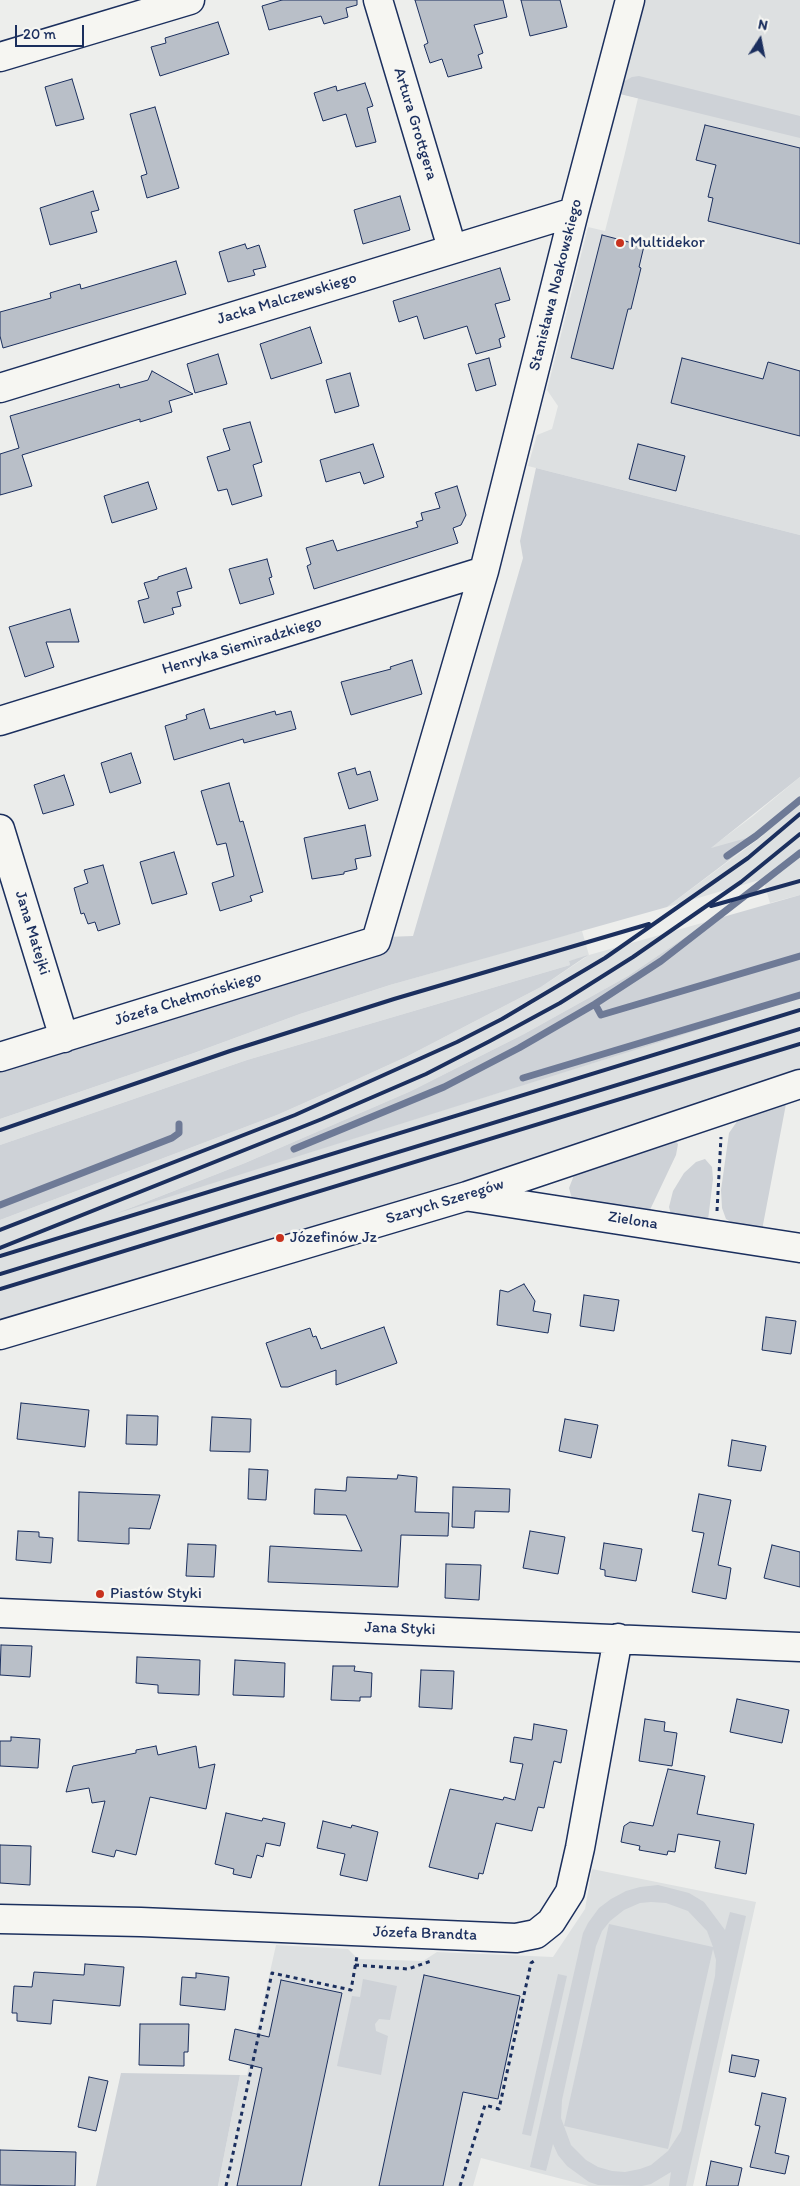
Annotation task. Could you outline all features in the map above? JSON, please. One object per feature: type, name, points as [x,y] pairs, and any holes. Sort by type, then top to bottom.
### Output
[{"type":"street","points":[[0,57],[190,0]]},
{"type":"street","name":"Artura Grottgera","points":[[378,0],[452,248]]},
{"type":"street","name":"Stanisława Noakowskiego","points":[[376,941],[484,571],[574,212],[630,0]]},
{"type":"street","name":"Jacka Malczewskiego","points":[[0,388],[574,212]]},
{"type":"street","name":"Henryka Siemiradzkiego","points":[[0,721],[484,571]]},
{"type":"street","name":"Jana Matejki","points":[[0,829],[64,1038]]},
{"type":"street","name":"Józefa Chełmońskiego","points":[[0,1057],[376,941]]},
{"type":"street","name":"Szarych Szeregów","points":[[0,1335],[467,1196],[800,1084]]},
{"type":"street","name":"Zielona","points":[[467,1196],[800,1248]]},
{"type":"street","name":"Jana Styki","points":[[0,1612],[800,1647]]},
{"type":"street","points":[[536,1934],[551,1922],[570,1892],[580,1848],[618,1638]]},
{"type":"street","name":"Józefa Brandta","points":[[0,1919],[141,1922],[516,1938],[536,1934]]},
{"type":"path","points":[[717,1235],[719,1147],[724,1126],[732,1106]]},
{"type":"path","points":[[226,2186],[272,1972],[351,1990],[355,1965],[358,1959],[350,1931]]},
{"type":"path","points":[[522,1963],[531,1963],[542,1956],[536,1934]]},
{"type":"path","points":[[355,1965],[408,1969],[437,1958]]},
{"type":"path","points":[[460,2186],[485,2105],[499,2109],[531,1963]]},
{"type":"shaded area","points":[[646,0],[800,0],[800,535],[528,466],[537,435],[552,429],[558,406],[547,390],[588,227],[605,231],[624,157],[638,98],[620,94]]},
{"type":"shaded area","points":[[639,76],[800,116],[800,138],[620,94],[623,82],[632,77]]},
{"type":"shaded area","points":[[536,468],[800,535],[800,777],[711,848],[765,833],[667,907],[390,985],[300,1014],[194,1053],[0,1119],[0,1071],[377,957],[386,937],[413,936],[523,558],[520,541]]},
{"type":"shaded area","points":[[800,777],[800,895],[770,903],[763,879],[667,907],[764,835],[709,849]]},
{"type":"shaded area","points":[[800,895],[800,998],[115,1214],[245,1163],[411,1091],[524,1034],[628,976],[709,921]]},
{"type":"shaded area","points":[[709,921],[628,976],[524,1034],[411,1091],[245,1163],[125,1210],[800,998],[800,1071],[680,1114],[0,1330],[0,1220],[277,1115],[338,1088],[406,1057],[541,987],[586,957],[569,961],[570,965],[247,1060],[0,1145],[0,1119],[194,1053],[300,1014],[390,985],[554,938],[582,931],[589,955]]},
{"type":"shaded area","points":[[588,955],[541,987],[406,1057],[338,1088],[277,1115],[0,1220],[0,1145],[247,1060],[570,965],[569,961]]},
{"type":"shaded area","points":[[786,1104],[762,1230],[740,1227],[726,1219],[722,1208],[721,1190],[729,1133],[738,1120],[746,1115]]},
{"type":"shaded area","points":[[674,1139],[678,1144],[676,1155],[648,1214],[574,1206],[569,1188],[576,1170]]},
{"type":"shaded area","points":[[705,1159],[712,1167],[713,1179],[708,1220],[672,1219],[669,1207],[673,1191],[684,1173],[696,1162]]},
{"type":"shaded area","points":[[592,1869],[756,1902],[693,2186],[589,2186],[481,2158],[473,2186],[218,2186],[240,2075],[247,2075],[276,1945],[348,1949],[358,1959],[423,1961],[437,1952],[553,1957],[585,1909]]},
{"type":"shaded area","points":[[658,1885],[689,1893],[704,1902],[725,1930],[730,1912],[746,1916],[686,2186],[669,2186],[671,2172],[651,2184],[642,2186],[598,2185],[589,2182],[567,2166],[558,2155],[553,2144],[546,2171],[530,2167],[583,1933],[599,1908],[626,1891]],"holes":[[[640,1903],[666,1903],[688,1911],[707,1931],[713,1947],[609,1924],[564,2126],[668,2149],[713,1949],[716,1960],[715,1976],[681,2131],[668,2151],[651,2165],[625,2172],[612,2171],[598,2167],[586,2160],[571,2145],[561,2118],[562,2100],[596,1946],[602,1931],[610,1921],[624,1910]]]},
{"type":"shaded area","points":[[558,1974],[567,1976],[531,2136],[522,2134]]},
{"type":"shaded area","points":[[363,1979],[397,1986],[390,2020],[379,2019],[375,2024],[376,2031],[388,2036],[381,2075],[337,2066],[352,1996],[360,1997]]},
{"type":"shaded area","points":[[121,2073],[240,2075],[218,2186],[96,2186]]},
{"type":"building","points":[[282,0],[357,0],[357,5],[346,8],[348,17],[324,24],[321,16],[269,30],[262,6]]},
{"type":"building","points":[[415,0],[503,0],[507,17],[474,25],[483,53],[478,55],[482,68],[448,77],[442,59],[430,63],[424,45],[428,43]]},
{"type":"building","points":[[521,0],[560,0],[567,27],[530,36]]},
{"type":"building","points":[[218,22],[229,54],[160,76],[151,47],[166,43],[165,38]]},
{"type":"building","points":[[72,79],[84,119],[56,126],[45,87]]},
{"type":"building","points":[[365,83],[373,106],[367,108],[376,142],[356,147],[346,114],[323,121],[314,93],[336,86],[337,91]]},
{"type":"building","points":[[155,107],[179,188],[147,198],[141,176],[147,174],[130,114]]},
{"type":"building","points":[[705,125],[800,148],[800,244],[708,221],[713,198],[708,197],[716,165],[696,160]]},
{"type":"building","points":[[93,191],[99,210],[91,212],[97,232],[50,245],[40,208]]},
{"type":"building","points":[[400,196],[410,230],[363,244],[354,210]]},
{"type":"building","points":[[602,235],[644,246],[639,267],[641,268],[631,309],[628,309],[613,369],[571,358]]},
{"type":"building","points":[[245,244],[247,249],[259,245],[266,267],[253,270],[255,275],[228,282],[219,252]]},
{"type":"building","points":[[176,261],[186,294],[3,348],[0,336],[0,312],[51,298],[50,293],[80,284],[81,289]]},
{"type":"building","points":[[500,268],[510,300],[495,304],[505,337],[499,339],[501,347],[476,354],[467,326],[424,339],[417,316],[399,322],[393,301]]},
{"type":"building","points":[[310,327],[322,363],[271,379],[260,344]]},
{"type":"building","points":[[218,354],[227,384],[195,393],[187,364]]},
{"type":"building","points":[[489,358],[496,385],[476,391],[468,364]]},
{"type":"building","points":[[682,358],[763,379],[768,362],[800,371],[800,436],[671,403]]},
{"type":"building","points":[[152,371],[193,394],[169,401],[172,412],[140,422],[140,419],[22,455],[32,486],[0,495],[0,454],[19,448],[10,416],[119,384],[120,388],[148,380]]},
{"type":"building","points":[[350,373],[359,406],[335,413],[326,380]]},
{"type":"building","points":[[250,422],[262,462],[253,465],[262,496],[232,505],[227,489],[218,491],[207,457],[230,450],[223,429]]},
{"type":"building","points":[[373,444],[384,477],[364,484],[360,472],[326,482],[320,460]]},
{"type":"building","points":[[638,444],[685,456],[676,491],[629,479]]},
{"type":"building","points":[[148,482],[157,509],[112,523],[104,496]]},
{"type":"building","points":[[457,486],[466,515],[461,525],[453,528],[458,543],[314,589],[307,566],[311,564],[306,548],[333,540],[337,551],[418,527],[416,522],[423,520],[421,513],[440,508],[435,493]]},
{"type":"building","points":[[267,559],[272,577],[269,578],[274,594],[240,604],[229,569]]},
{"type":"building","points":[[186,568],[192,588],[177,592],[181,606],[172,608],[174,614],[144,623],[138,601],[149,598],[144,583]]},
{"type":"building","points":[[70,609],[79,642],[46,642],[54,667],[25,677],[9,627]]},
{"type":"building","points":[[412,660],[422,694],[351,715],[341,682],[391,669],[390,667]]},
{"type":"building","points":[[204,709],[210,729],[275,711],[276,715],[291,711],[296,729],[244,743],[243,739],[174,760],[165,726],[187,719],[186,715]]},
{"type":"building","points":[[131,753],[141,783],[110,793],[101,763]]},
{"type":"building","points":[[355,768],[357,775],[370,771],[378,800],[349,809],[338,773]]},
{"type":"building","points":[[64,775],[74,805],[43,814],[34,785]]},
{"type":"building","points":[[229,783],[240,822],[243,821],[263,892],[250,896],[252,901],[220,911],[212,883],[234,876],[226,843],[217,845],[201,791]]},
{"type":"building","points":[[365,825],[371,856],[355,859],[357,869],[344,872],[344,874],[312,879],[304,838]]},
{"type":"building","points":[[174,852],[187,894],[152,904],[140,862]]},
{"type":"building","points":[[103,865],[120,924],[98,931],[95,922],[88,924],[84,913],[81,914],[74,888],[88,883],[84,870]]},
{"type":"building","points":[[524,1284],[535,1301],[533,1311],[551,1314],[548,1333],[497,1325],[500,1290],[508,1292]]},
{"type":"building","points":[[584,1295],[619,1300],[614,1331],[580,1326]]},
{"type":"building","points":[[766,1317],[796,1321],[791,1354],[762,1350]]},
{"type":"building","points":[[384,1327],[397,1363],[336,1385],[336,1370],[288,1387],[281,1387],[266,1343],[310,1328],[313,1337],[316,1336],[321,1349]]},
{"type":"building","points":[[21,1403],[89,1410],[85,1447],[17,1439]]},
{"type":"building","points":[[127,1415],[158,1416],[157,1445],[126,1444]]},
{"type":"building","points":[[212,1417],[251,1419],[250,1452],[210,1451]]},
{"type":"building","points":[[565,1419],[598,1425],[591,1458],[559,1451]]},
{"type":"building","points":[[732,1440],[766,1446],[761,1471],[728,1466]]},
{"type":"building","points":[[249,1469],[268,1470],[266,1500],[248,1499]]},
{"type":"building","points":[[398,1475],[417,1477],[415,1512],[449,1513],[448,1536],[401,1535],[398,1587],[268,1582],[270,1546],[362,1551],[346,1515],[314,1514],[315,1489],[346,1491],[347,1477],[397,1479]]},
{"type":"building","points":[[453,1487],[510,1489],[509,1512],[475,1511],[474,1528],[452,1527]]},
{"type":"building","points":[[79,1492],[160,1495],[150,1529],[129,1528],[129,1544],[78,1541]]},
{"type":"building","points":[[699,1494],[731,1500],[718,1565],[731,1568],[726,1599],[692,1592],[704,1533],[692,1531]]},
{"type":"building","points":[[18,1531],[39,1532],[39,1537],[53,1538],[51,1563],[16,1560]]},
{"type":"building","points":[[530,1531],[565,1537],[558,1574],[523,1568]]},
{"type":"building","points":[[604,1543],[642,1549],[636,1581],[605,1576],[605,1570],[600,1569]]},
{"type":"building","points":[[188,1544],[216,1545],[214,1577],[186,1576]]},
{"type":"building","points":[[772,1545],[800,1552],[800,1587],[764,1578]]},
{"type":"building","points":[[446,1564],[481,1565],[479,1600],[445,1598]]},
{"type":"building","points":[[1,1645],[32,1646],[30,1677],[0,1675]]},
{"type":"building","points":[[137,1657],[200,1660],[199,1695],[158,1693],[158,1685],[136,1683]]},
{"type":"building","points":[[235,1660],[285,1663],[284,1697],[233,1695]]},
{"type":"building","points":[[333,1666],[355,1666],[354,1671],[372,1673],[371,1697],[360,1697],[360,1701],[331,1700]]},
{"type":"building","points":[[421,1670],[454,1671],[452,1709],[419,1707]]},
{"type":"building","points":[[737,1699],[789,1710],[782,1743],[730,1732]]},
{"type":"building","points":[[645,1719],[665,1722],[664,1731],[677,1733],[672,1766],[639,1761]]},
{"type":"building","points":[[534,1724],[567,1730],[561,1763],[554,1761],[544,1808],[538,1807],[532,1831],[496,1823],[483,1874],[479,1873],[478,1879],[429,1867],[450,1789],[503,1800],[504,1797],[515,1800],[523,1764],[510,1762],[514,1737],[532,1740]]},
{"type":"building","points":[[11,1737],[40,1739],[38,1768],[0,1766],[0,1741],[11,1741]]},
{"type":"building","points":[[156,1746],[158,1755],[196,1746],[199,1768],[215,1764],[206,1809],[150,1797],[136,1855],[116,1850],[114,1857],[92,1852],[105,1801],[92,1803],[89,1788],[66,1792],[73,1766],[136,1753],[136,1750]]},
{"type":"building","points":[[668,1769],[705,1776],[697,1814],[754,1824],[746,1874],[715,1868],[720,1841],[678,1834],[675,1852],[668,1851],[667,1855],[639,1850],[640,1846],[621,1842],[624,1826],[630,1822],[653,1826]]},
{"type":"building","points":[[226,1813],[262,1821],[263,1818],[285,1823],[280,1846],[266,1843],[263,1857],[257,1855],[251,1878],[233,1874],[234,1869],[215,1864]]},
{"type":"building","points":[[323,1821],[351,1828],[352,1825],[378,1832],[367,1881],[340,1875],[345,1854],[317,1848]]},
{"type":"building","points":[[0,1845],[31,1846],[30,1885],[0,1883]]},
{"type":"building","points":[[85,1964],[124,1967],[120,2006],[53,2000],[51,2024],[17,2021],[17,2013],[12,2013],[14,1986],[32,1987],[34,1972],[84,1975]]},
{"type":"building","points":[[196,1973],[229,1977],[225,2010],[180,2005],[182,1977],[196,1978]]},
{"type":"building","points":[[424,1975],[520,1996],[498,2099],[463,2092],[443,2186],[379,2186]]},
{"type":"building","points":[[281,1980],[342,1993],[301,2186],[237,2186],[262,2068],[229,2060],[235,2029],[269,2037]]},
{"type":"building","points":[[140,2024],[189,2024],[188,2052],[184,2052],[184,2066],[139,2065]]},
{"type":"building","points":[[732,2055],[759,2060],[755,2077],[729,2072]]},
{"type":"building","points":[[89,2077],[108,2081],[96,2131],[78,2127]]},
{"type":"building","points":[[762,2093],[786,2098],[775,2153],[789,2156],[785,2174],[750,2167],[760,2126],[755,2125]]},
{"type":"building","points":[[0,2150],[76,2152],[75,2186],[0,2185]]},
{"type":"building","points":[[711,2161],[742,2168],[738,2186],[706,2186]]},
{"type":"waterway","points":[[727,856],[756,836],[800,800]]},
{"type":"waterway","points":[[294,1149],[444,1087],[519,1048],[595,1004],[661,961],[800,853]]},
{"type":"waterway","points":[[595,1004],[601,1015],[800,956]]},
{"type":"waterway","points":[[523,1078],[800,995]]},
{"type":"waterway","points":[[0,1205],[172,1138],[179,1133],[179,1124]]},
{"type":"railway","points":[[0,1230],[295,1115],[457,1042],[502,1019],[605,958],[748,858],[800,814]]},
{"type":"railway","points":[[0,1248],[322,1119],[426,1074],[490,1041],[560,1003],[633,957],[741,882],[800,834]]},
{"type":"railway","points":[[711,906],[800,881]]},
{"type":"railway","points":[[0,1130],[230,1051],[394,999],[649,924]]},
{"type":"railway","points":[[0,1256],[800,1010]]},
{"type":"railway","points":[[0,1274],[800,1029]]},
{"type":"railway","points":[[0,1289],[800,1044]]},
{"type":"place","name":"Multidekor","points":[[620,243]]},
{"type":"place","name":"Józefinów Jz","points":[[280,1238]]},
{"type":"place","name":"Piastów Styki","points":[[100,1594]]}]
